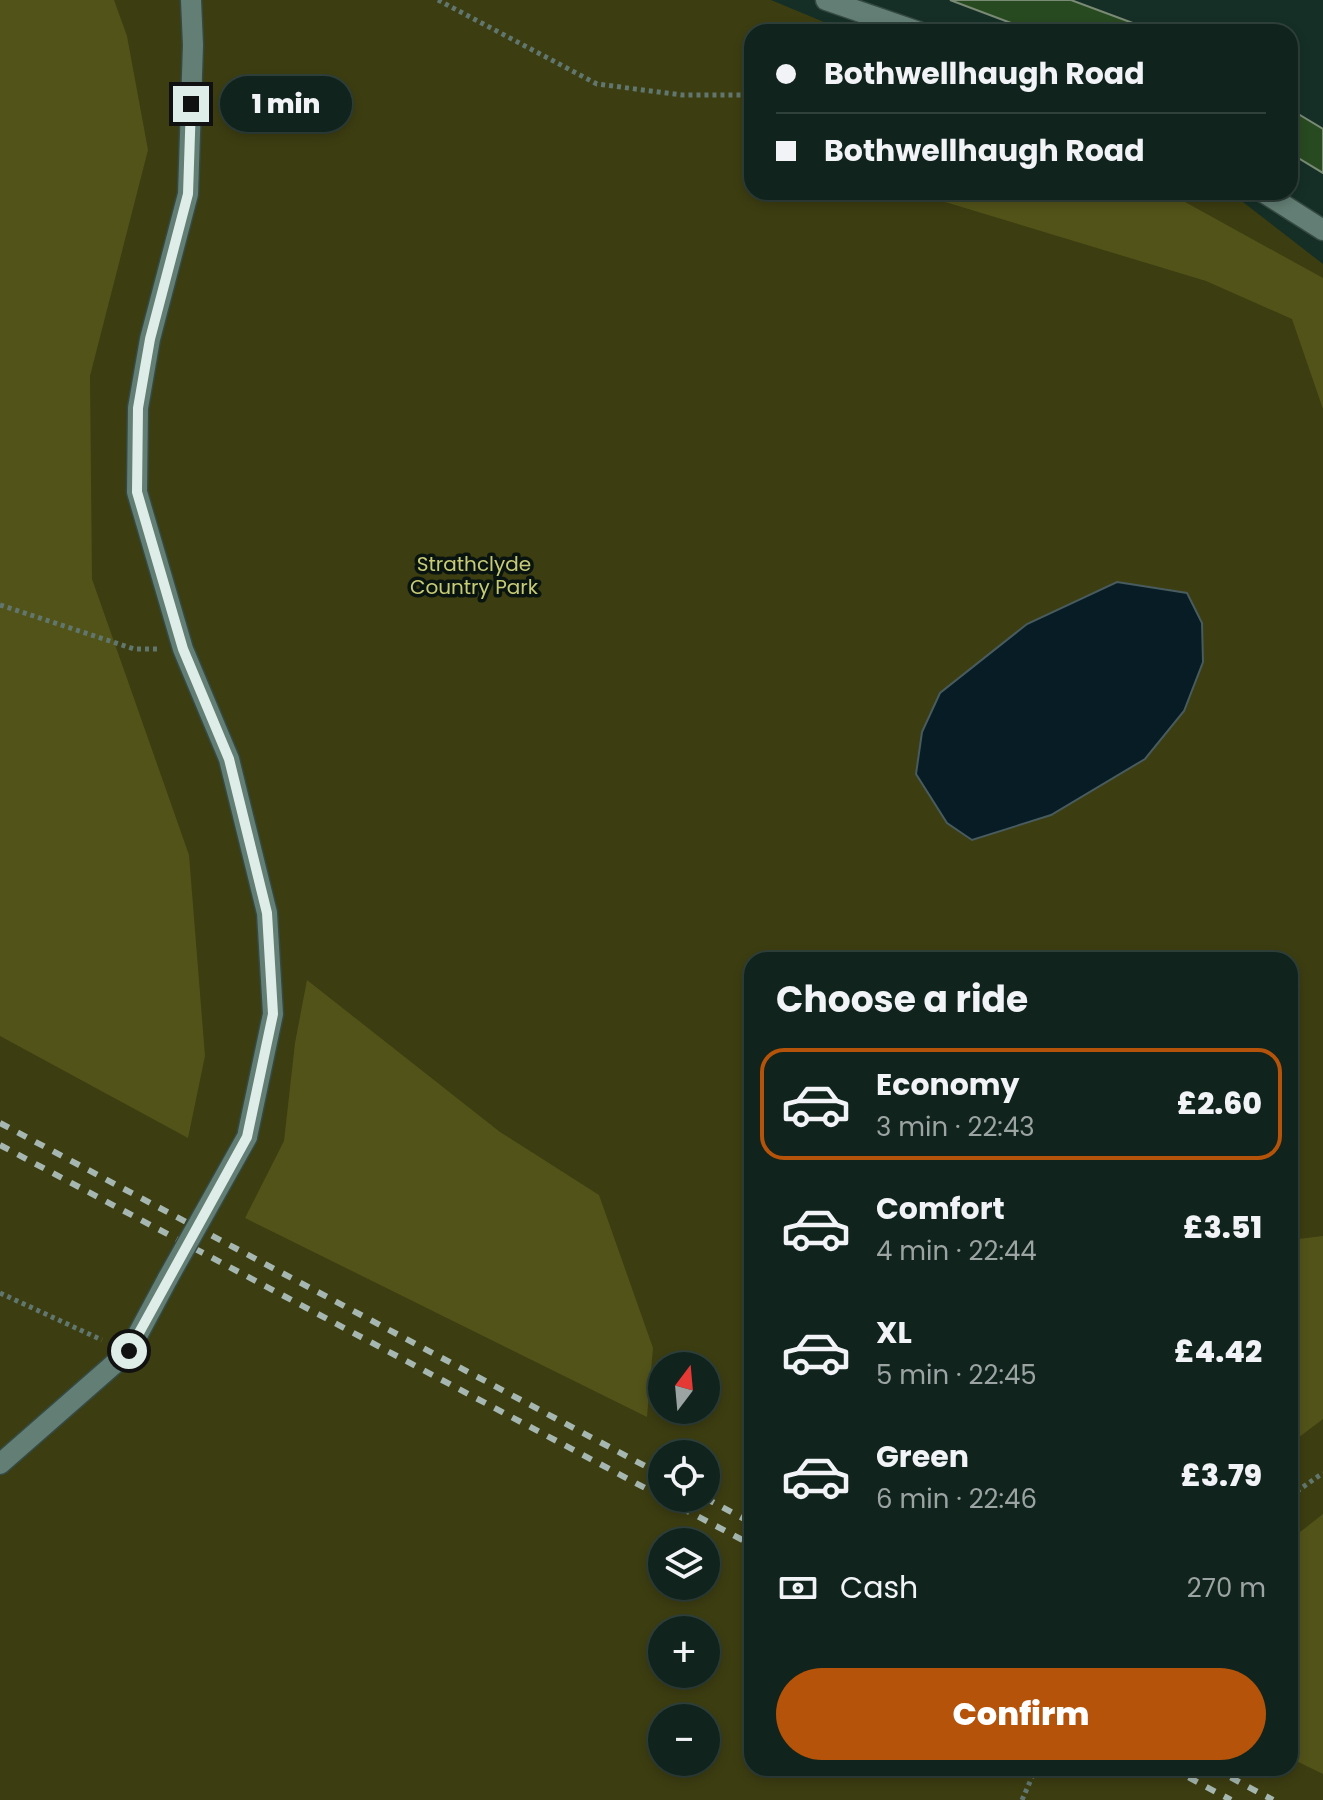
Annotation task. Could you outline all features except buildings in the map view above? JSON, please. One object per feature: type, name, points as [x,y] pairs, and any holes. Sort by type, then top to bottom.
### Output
[{"type":"street","points":[[0,1464],[129,1351],[247,1137],[273,1014],[267,913],[229,759],[183,649],[137,492],[138,408],[150,339],[188,194],[193,45],[191,0]]},
{"type":"street","points":[[826,0],[896,24]]},
{"type":"street","points":[[1276,200],[1323,230]]},
{"type":"path","points":[[438,0],[597,84],[682,95],[744,95]]},
{"type":"path","points":[[0,605],[134,649],[183,649]]},
{"type":"path","points":[[0,1293],[129,1351]]},
{"type":"path","points":[[1298,1490],[1323,1473]]},
{"type":"path","points":[[1022,1800],[1032,1776]]},
{"type":"green space","name":"Strathclyde Country Park","points":[[0,0],[771,0],[829,24],[744,24],[744,200],[1240,200],[1323,264],[1323,1800],[0,1800]]},
{"type":"shaded area","points":[[0,0],[114,0],[127,36],[148,150],[90,376],[92,579],[189,855],[205,1056],[188,1138],[0,1036]]},
{"type":"shaded area","points":[[938,200],[1182,200],[1323,278],[1323,409],[1292,319],[1206,281]]},
{"type":"shaded area","points":[[307,980],[500,1132],[599,1195],[653,1348],[653,1352],[648,1352],[647,1417],[245,1218],[284,1141],[295,1043]]},
{"type":"shaded area","points":[[1323,1236],[1323,1419],[1298,1438],[1298,1239]]},
{"type":"shaded area","points":[[1323,1514],[1323,1774],[1298,1762],[1298,1534]]},
{"type":"water","points":[[1117,582],[1187,593],[1202,623],[1203,662],[1184,711],[1145,759],[1051,815],[972,840],[947,823],[916,774],[922,732],[940,693],[1027,624]]},
{"type":"railway","points":[[0,1123],[648,1468]]},
{"type":"railway","points":[[0,1145],[648,1490]]},
{"type":"railway","points":[[720,1506],[744,1519]]},
{"type":"railway","points":[[690,1512],[744,1541]]},
{"type":"railway","points":[[1186,1776],[1231,1800]]},
{"type":"railway","points":[[1228,1776],[1273,1800]]},
{"type":"route","points":[[129,1351],[247,1137],[273,1014],[267,913],[229,759],[183,649],[137,492],[138,408],[150,339],[188,194],[191,104]]}]
